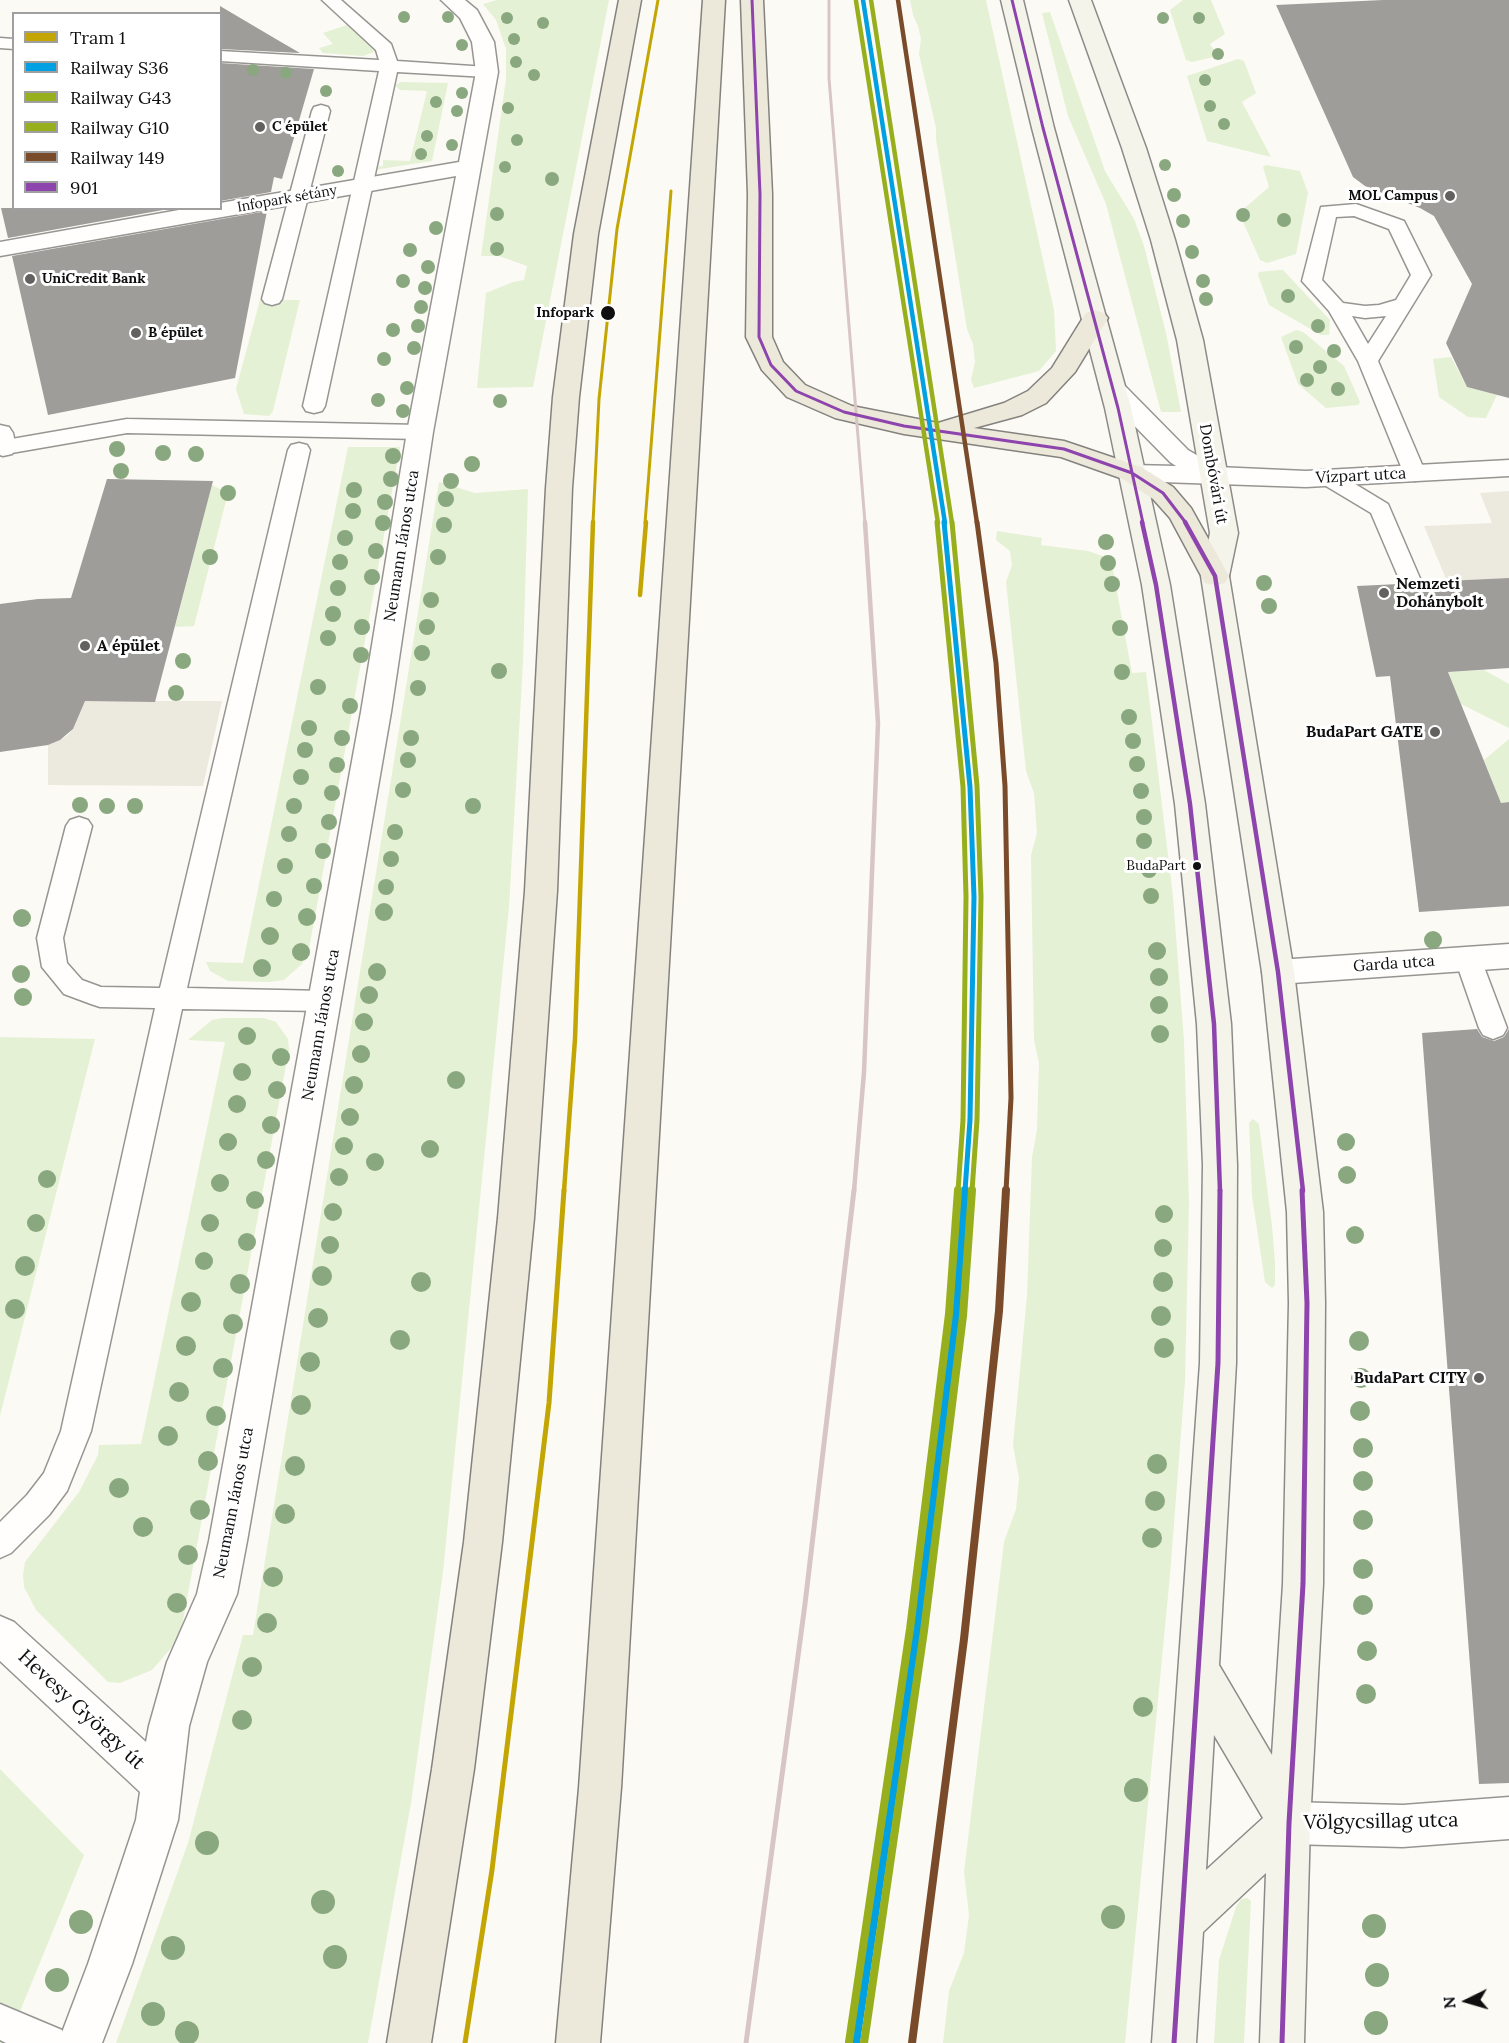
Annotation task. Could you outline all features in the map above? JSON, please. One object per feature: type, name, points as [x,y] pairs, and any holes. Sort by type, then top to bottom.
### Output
[{"type":"main road","points":[[409,2043],[453,1769],[483,1542],[516,1218],[541,891],[559,488],[566,397],[586,234],[630,0]]},
{"type":"main road","points":[[578,2043],[600,1788],[714,0]]},
{"type":"main road","points":[[752,0],[760,194],[759,337],[763,350],[782,379],[796,391],[819,403],[871,420],[1064,448],[1102,460],[1132,473],[1163,493],[1181,514],[1215,576]]},
{"type":"main road","points":[[1033,0],[1015,11],[1043,128],[1113,389],[1156,585],[1190,804],[1214,1024],[1220,1165],[1218,1363],[1174,2043]]},
{"type":"main road","name":"Dombóvári út","points":[[1080,0],[1134,148],[1163,240],[1190,340],[1224,533],[1215,576],[1278,972],[1305,1212],[1307,1303],[1303,1584],[1289,1823],[1282,2043]]},
{"type":"main road","points":[[937,429],[1013,409],[1037,397],[1062,372],[1095,318]]},
{"type":"main road","points":[[1183,1921],[1289,1823],[1199,1670]]},
{"type":"street","name":"Neumann János utca","points":[[80,2043],[110,1965],[157,1820],[169,1726],[187,1662],[217,1594],[224,1562],[325,1001],[420,432],[487,72],[483,42],[469,15],[452,0]]},
{"type":"street","name":"Infopark sétány","points":[[0,249],[468,167]]},
{"type":"street","points":[[1113,389],[1179,456],[1214,477]]},
{"type":"street","name":"Vízpart utca","points":[[1132,473],[1214,477],[1329,478],[1509,468]]},
{"type":"street","name":"Garda utca","points":[[1278,972],[1509,956]]},
{"type":"street","name":"Hevesy György út","points":[[0,1635],[163,1785]]},
{"type":"street","name":"Völgycsillag utca","points":[[1289,1823],[1403,1826],[1509,1818]]},
{"type":"lane","points":[[314,406],[360,186],[390,66],[385,48],[331,0]]},
{"type":"lane","points":[[368,17],[431,70]]},
{"type":"lane","points":[[222,56],[487,72]]},
{"type":"lane","points":[[272,299],[321,111]]},
{"type":"lane","points":[[1368,361],[1421,275],[1396,225],[1356,210],[1328,211],[1311,281],[1337,308],[1368,361],[1415,474]]},
{"type":"lane","points":[[1337,308],[1365,312],[1381,311],[1403,304]]},
{"type":"lane","points":[[1,443],[127,426],[420,432]]},
{"type":"lane","points":[[0,1543],[26,1519],[56,1480],[76,1431],[171,999],[299,450]]},
{"type":"lane","points":[[1329,478],[1380,509],[1411,583]]},
{"type":"lane","points":[[79,826],[50,938],[55,967],[73,987],[100,997],[325,1001]]},
{"type":"lane","points":[[1468,959],[1493,1028]]},
{"type":"lane","points":[[0,2022],[49,2043]]},
{"type":"green space","points":[[497,0],[609,0],[533,387],[477,388],[486,293],[524,280],[527,266],[499,256],[481,256],[506,79],[506,49],[496,20],[483,4]]},
{"type":"green space","points":[[910,0],[986,0],[1054,310],[1056,351],[1039,371],[974,388],[971,380],[975,362],[973,344],[967,329],[936,128],[919,54],[921,39]]},
{"type":"green space","points":[[1183,0],[1211,0],[1225,34],[1210,44],[1216,53],[1214,57],[1192,62],[1186,60],[1170,10]]},
{"type":"green space","points":[[1050,12],[1105,171],[1134,219],[1144,246],[1166,333],[1181,412],[1161,412],[1106,204],[1068,116],[1042,13]]},
{"type":"green space","points":[[347,25],[376,47],[377,51],[363,56],[323,53],[319,48],[333,44],[323,33]]},
{"type":"green space","points":[[1238,59],[1244,61],[1256,93],[1242,102],[1271,157],[1207,141],[1187,76]]},
{"type":"green space","points":[[401,82],[448,83],[432,161],[374,170],[372,167],[383,166],[383,160],[410,161],[427,91],[400,90],[395,85]]},
{"type":"green space","points":[[1266,165],[1300,171],[1308,193],[1296,254],[1267,263],[1260,260],[1239,213],[1269,187],[1263,167]]},
{"type":"green space","points":[[1283,270],[1330,320],[1329,335],[1321,335],[1269,305],[1258,275],[1259,272]]},
{"type":"green space","points":[[260,300],[300,300],[273,411],[269,416],[244,414],[236,389]]},
{"type":"green space","points":[[1296,330],[1303,332],[1344,366],[1360,402],[1358,405],[1326,408],[1298,384],[1281,337]]},
{"type":"green space","points":[[1451,357],[1467,387],[1497,395],[1486,418],[1468,417],[1439,397],[1433,359]]},
{"type":"green space","points":[[348,447],[400,447],[309,949],[302,964],[284,980],[228,981],[210,971],[206,962],[243,963]]},
{"type":"green space","points":[[439,482],[475,493],[528,489],[523,662],[509,907],[443,1572],[411,1803],[368,2043],[116,2043],[188,1843],[243,1635],[253,1635]]},
{"type":"green space","points":[[212,485],[228,493],[194,626],[175,627]]},
{"type":"green space","points":[[997,531],[1042,538],[1041,545],[1088,551],[1111,559],[1132,673],[1146,672],[1173,897],[1184,1041],[1189,1202],[1185,1381],[1170,1575],[1125,2043],[943,2043],[949,1991],[964,1953],[969,1915],[964,1872],[1004,1542],[1016,1509],[1019,1478],[1013,1445],[1027,1295],[1032,1157],[1037,1130],[1039,1063],[1034,1040],[1031,855],[1037,833],[1034,793],[1026,771],[1006,582],[1012,565],[1010,551],[996,540]]},
{"type":"green space","points":[[1484,670],[1509,684],[1509,728],[1461,704],[1448,672]]},
{"type":"green space","points":[[1509,739],[1509,802],[1501,803],[1484,760]]},
{"type":"green space","points":[[264,1018],[276,1022],[288,1039],[289,1049],[181,1631],[172,1647],[152,1670],[120,1683],[108,1682],[36,1610],[24,1587],[25,1562],[79,1492],[98,1455],[99,1445],[141,1444],[225,1042],[188,1040],[212,1020]]},
{"type":"green space","points":[[0,1037],[95,1039],[0,1416]]},
{"type":"green space","points":[[1253,1119],[1259,1124],[1272,1226],[1275,1285],[1272,1288],[1265,1282],[1252,1196],[1249,1123]]},
{"type":"green space","points":[[0,1769],[84,1855],[7,2043],[0,2043]]},
{"type":"green space","points":[[1247,1898],[1251,1901],[1244,2043],[1214,2043],[1219,1960],[1236,1907],[1241,1899]]},
{"type":"shaded area","points":[[1509,491],[1509,578],[1447,581],[1424,526],[1492,523],[1480,493]]},
{"type":"shaded area","points":[[51,701],[222,701],[203,786],[48,785],[48,745],[67,736],[73,729]]},
{"type":"building","name":"MOL Campus","points":[[1383,0],[1509,0],[1509,398],[1467,387],[1446,343],[1472,284],[1434,216],[1365,186],[1353,177],[1276,5]]},
{"type":"building","points":[[220,6],[300,53],[222,49],[222,12],[220,12]]},
{"type":"building","name":"C épület","points":[[222,63],[314,69],[282,179],[274,177],[271,192],[222,201]]},
{"type":"building","points":[[1,208],[12,208],[12,210],[163,210],[8,238]]},
{"type":"building","name":"B épület","points":[[267,211],[235,378],[48,415],[12,256]]},
{"type":"building","name":"A épület","points":[[107,479],[213,481],[155,702],[85,701],[73,729],[60,740],[48,745],[0,752],[0,604],[71,598]]},
{"type":"building","name":"BudaPart GATE","points":[[1509,578],[1509,668],[1448,672],[1501,803],[1509,802],[1509,906],[1419,912],[1390,676],[1376,677],[1357,586],[1399,584],[1402,590],[1412,593],[1421,589],[1424,582]]},
{"type":"building","name":"BudaPart CITY","points":[[1477,1029],[1482,1037],[1494,1041],[1504,1037],[1509,1029],[1509,1783],[1479,1784],[1422,1033]]},
{"type":"railway","points":[[829,0],[829,78],[865,523]]},
{"type":"railway","points":[[854,1191],[864,1072],[878,723],[865,522]]},
{"type":"railway","points":[[746,2043],[805,1604],[854,1190]]},
{"type":"tram line","name":"1","points":[[465,2043],[492,1870],[549,1403],[575,1039],[583,835],[585,709],[599,399],[617,229],[658,0]]},
{"type":"tram line","name":"1","points":[[640,595],[671,191]]},
{"type":"rail line","name":"S36","points":[[856,2043],[917,1630],[956,1315],[970,1120],[974,897],[970,787],[946,532],[863,0]]},
{"type":"rail line","name":"G43","points":[[864,2043],[924,1631],[963,1316],[977,1120],[981,897],[977,786],[953,531],[871,0]]},
{"type":"rail line","name":"149","points":[[898,0],[958,387],[996,663],[1005,786],[1011,1098],[999,1311],[964,1639],[912,2043]]},
{"type":"rail line","name":"G10","points":[[849,2042],[910,1629],[949,1314],[963,1120],[966,897],[963,787],[939,533],[856,1]]},
{"type":"transit line","name":"901","points":[[752,0],[760,194],[759,337],[771,365],[796,391],[844,412],[904,426],[1064,449],[1132,473],[1163,493],[1181,514],[1215,576],[1278,972],[1305,1212],[1307,1303],[1303,1584],[1289,1823],[1282,2043]]},
{"type":"transit line","name":"901","points":[[1012,0],[1043,128],[1118,408],[1156,585],[1190,804],[1214,1024],[1220,1165],[1218,1363],[1174,2043]]},
{"type":"place","name":"C épület","points":[[260,127]]},
{"type":"place","name":"MOL Campus","points":[[1450,196]]},
{"type":"place","name":"UniCredit Bank","points":[[30,279]]},
{"type":"place","name":"Infopark","points":[[608,313]]},
{"type":"place","name":"B épület","points":[[136,333]]},
{"type":"place","name":"Nemzeti Dohánybolt","points":[[1384,593]]},
{"type":"place","name":"A épület","points":[[85,646]]},
{"type":"place","name":"BudaPart GATE","points":[[1435,732]]},
{"type":"place","name":"BudaPart","points":[[1197,866]]},
{"type":"place","name":"BudaPart CITY","points":[[1479,1378]]}]
